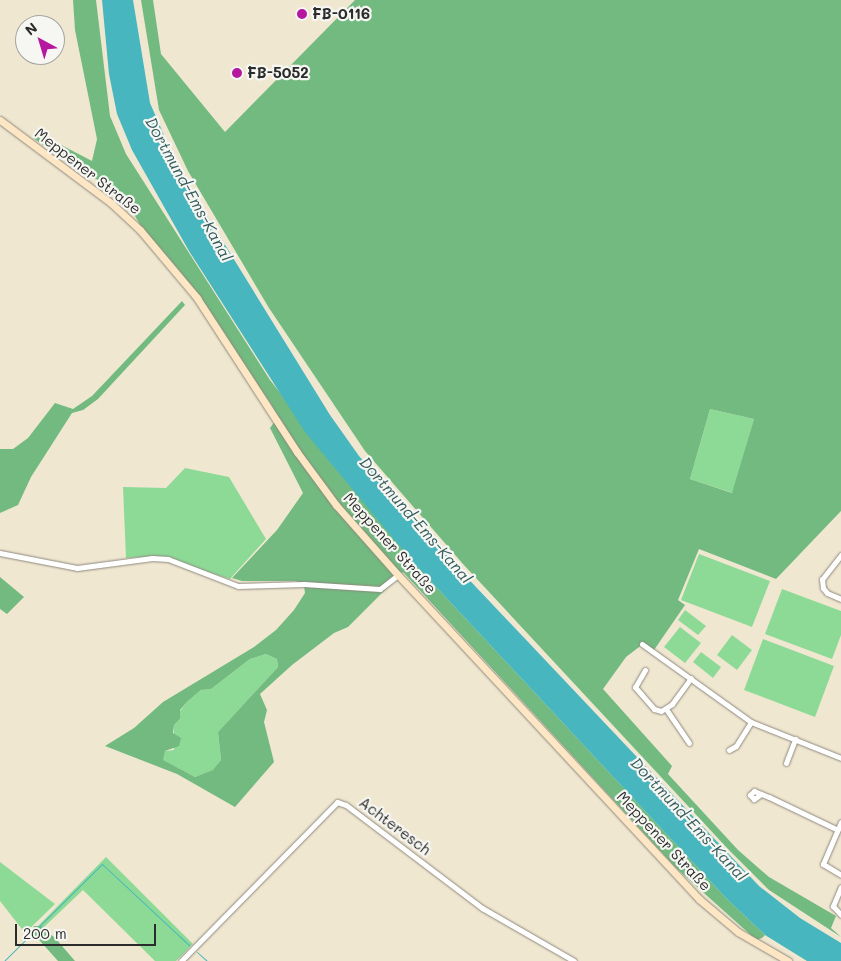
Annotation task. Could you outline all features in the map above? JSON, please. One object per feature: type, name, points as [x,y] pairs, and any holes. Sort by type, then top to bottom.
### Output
[{"type":"main road","name":"Meppener Straße","points":[[0,120],[111,203],[163,255],[202,305],[297,452],[336,505],[398,575],[700,899],[738,932],[788,961]]},
{"type":"street","points":[[0,553],[77,568],[152,558],[168,559],[238,586],[304,584],[380,589],[398,575]]},
{"type":"street","points":[[841,555],[822,580],[823,588],[827,593],[841,599]]},
{"type":"street","points":[[642,644],[751,722],[841,758]]},
{"type":"street","points":[[645,670],[635,687],[654,709],[666,709]]},
{"type":"street","points":[[666,709],[692,678]]},
{"type":"street","points":[[666,709],[690,744]]},
{"type":"street","points":[[729,750],[736,746],[751,722]]},
{"type":"street","points":[[786,763],[795,739]]},
{"type":"street","points":[[761,794],[838,830]]},
{"type":"street","name":"Achteresch","points":[[181,961],[337,802],[346,804],[482,908],[574,961]]},
{"type":"street","points":[[841,822],[823,864],[841,875]]},
{"type":"street","points":[[841,887],[833,906],[841,915]]},
{"type":"green space","points":[[73,0],[96,0],[110,116],[126,154],[270,380],[412,561],[727,899],[765,935],[762,938],[757,940],[753,937],[676,868],[403,572],[348,627],[334,633],[292,665],[260,694],[267,710],[264,722],[274,762],[235,807],[177,774],[105,746],[134,728],[163,702],[254,647],[276,630],[294,610],[305,593],[304,586],[296,581],[242,581],[232,578],[277,530],[303,493],[270,428],[278,417],[272,406],[216,322],[142,228],[121,192],[81,171],[33,138],[42,135],[92,161],[97,139],[75,30]],"holes":[[[266,654],[277,659],[278,667],[218,732],[221,760],[213,770],[195,777],[163,760],[165,751],[179,746],[181,738],[173,733],[174,725],[180,719],[180,710],[188,701],[201,690],[211,689],[250,659]]]},
{"type":"green space","points":[[141,0],[153,0],[161,54],[225,132],[355,0],[841,0],[841,511],[776,579],[699,549],[678,600],[685,605],[654,650],[643,644],[626,657],[603,689],[672,766],[668,774],[738,850],[769,877],[836,916],[831,928],[841,937],[769,890],[728,849],[463,564],[365,451],[269,308],[188,171],[159,110]],"holes":[[[710,409],[754,419],[732,493],[690,479]]]},
{"type":"green space","points":[[182,301],[185,305],[98,399],[83,410],[72,413],[31,477],[18,505],[0,513],[0,449],[13,449],[28,438],[55,403],[73,409],[92,396]]},
{"type":"green space","points":[[710,409],[754,419],[733,493],[690,479]]},
{"type":"green space","points":[[185,468],[229,477],[266,539],[230,579],[157,556],[126,558],[123,487],[166,488]]},
{"type":"green space","points":[[699,554],[770,581],[752,627],[681,600]]},
{"type":"green space","points":[[0,577],[24,597],[7,614],[0,609]]},
{"type":"green space","points":[[782,589],[841,611],[841,635],[832,659],[765,634]]},
{"type":"green space","points":[[685,610],[706,626],[698,635],[678,620]]},
{"type":"green space","points":[[680,627],[701,643],[685,663],[664,647]]},
{"type":"green space","points":[[732,635],[752,650],[737,670],[717,655]]},
{"type":"green space","points":[[763,639],[834,666],[815,717],[744,690]]},
{"type":"green space","points":[[701,652],[721,667],[713,678],[693,662]]},
{"type":"green space","points":[[266,654],[277,659],[278,667],[218,732],[221,760],[214,770],[195,777],[162,760],[165,751],[174,750],[174,725],[180,719],[180,711],[188,701],[201,690],[211,689],[250,659]]},
{"type":"green space","points":[[106,857],[193,944],[176,961],[155,961],[83,890],[43,928],[38,926]]},
{"type":"green space","points":[[0,862],[55,904],[25,933],[0,901]]},
{"type":"green space","points":[[34,926],[41,926],[56,939],[75,961],[58,961],[32,932]]},
{"type":"water","name":"Dortmund-Ems-Kanal","points":[[102,0],[133,0],[150,103],[180,172],[330,415],[359,456],[458,568],[759,886],[800,918],[841,943],[841,961],[807,961],[765,935],[727,899],[412,561],[305,432],[189,251],[132,150],[117,114],[109,74]]},
{"type":"waterway","points":[[4,961],[102,864],[189,945]]},
{"type":"waterway","points":[[197,952],[207,961]]},
{"type":"place","name":"FB-0116","points":[[302,14]]},
{"type":"place","name":"FB-5052","points":[[237,73]]}]
